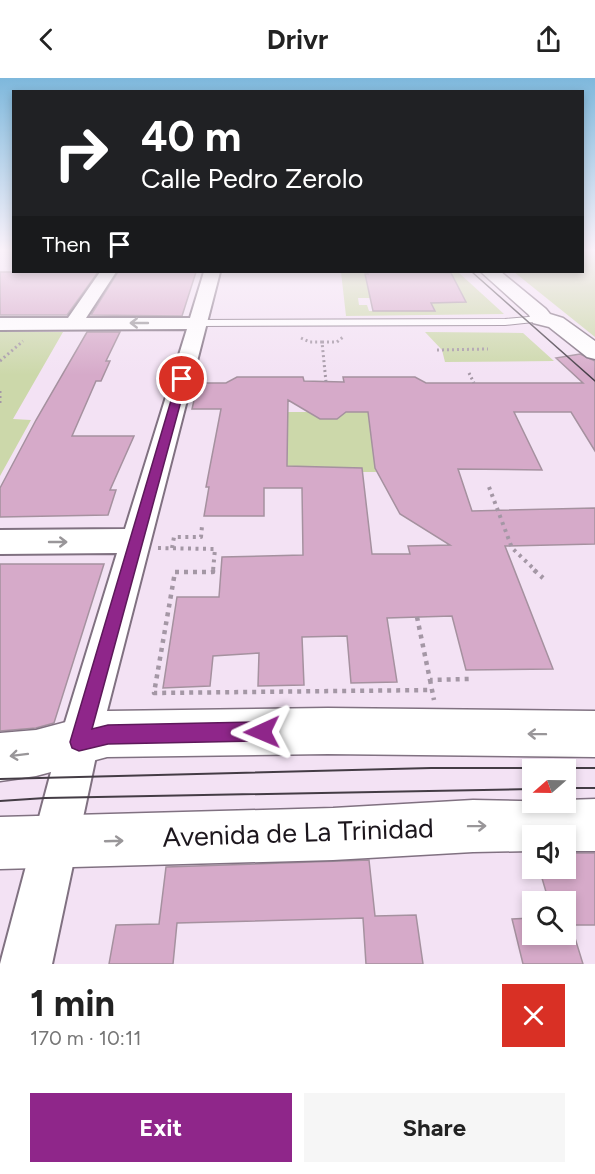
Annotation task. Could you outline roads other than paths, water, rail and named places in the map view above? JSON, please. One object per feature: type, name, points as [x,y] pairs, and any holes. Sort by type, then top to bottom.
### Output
[{"type":"main road","points":[[514,292],[545,318],[595,352]]},
{"type":"main road","points":[[0,757],[36,753],[75,760],[108,734],[316,731],[595,734]]},
{"type":"main road","name":"Avenida de La Trinidad","points":[[0,843],[333,834],[473,826],[595,825]]},
{"type":"street","points":[[73,324],[94,292]]},
{"type":"street","points":[[26,964],[75,760],[206,292]]},
{"type":"street","points":[[0,324],[198,323]]},
{"type":"street","points":[[0,542],[135,541]]},
{"type":"lane","points":[[198,323],[505,322],[545,318]]},
{"type":"tram line","points":[[495,292],[595,381]]},
{"type":"tram line","points":[[0,779],[431,768],[595,768]]},
{"type":"tram line","points":[[576,788],[595,788]]},
{"type":"tram line","points":[[0,801],[45,798],[522,789]]}]
